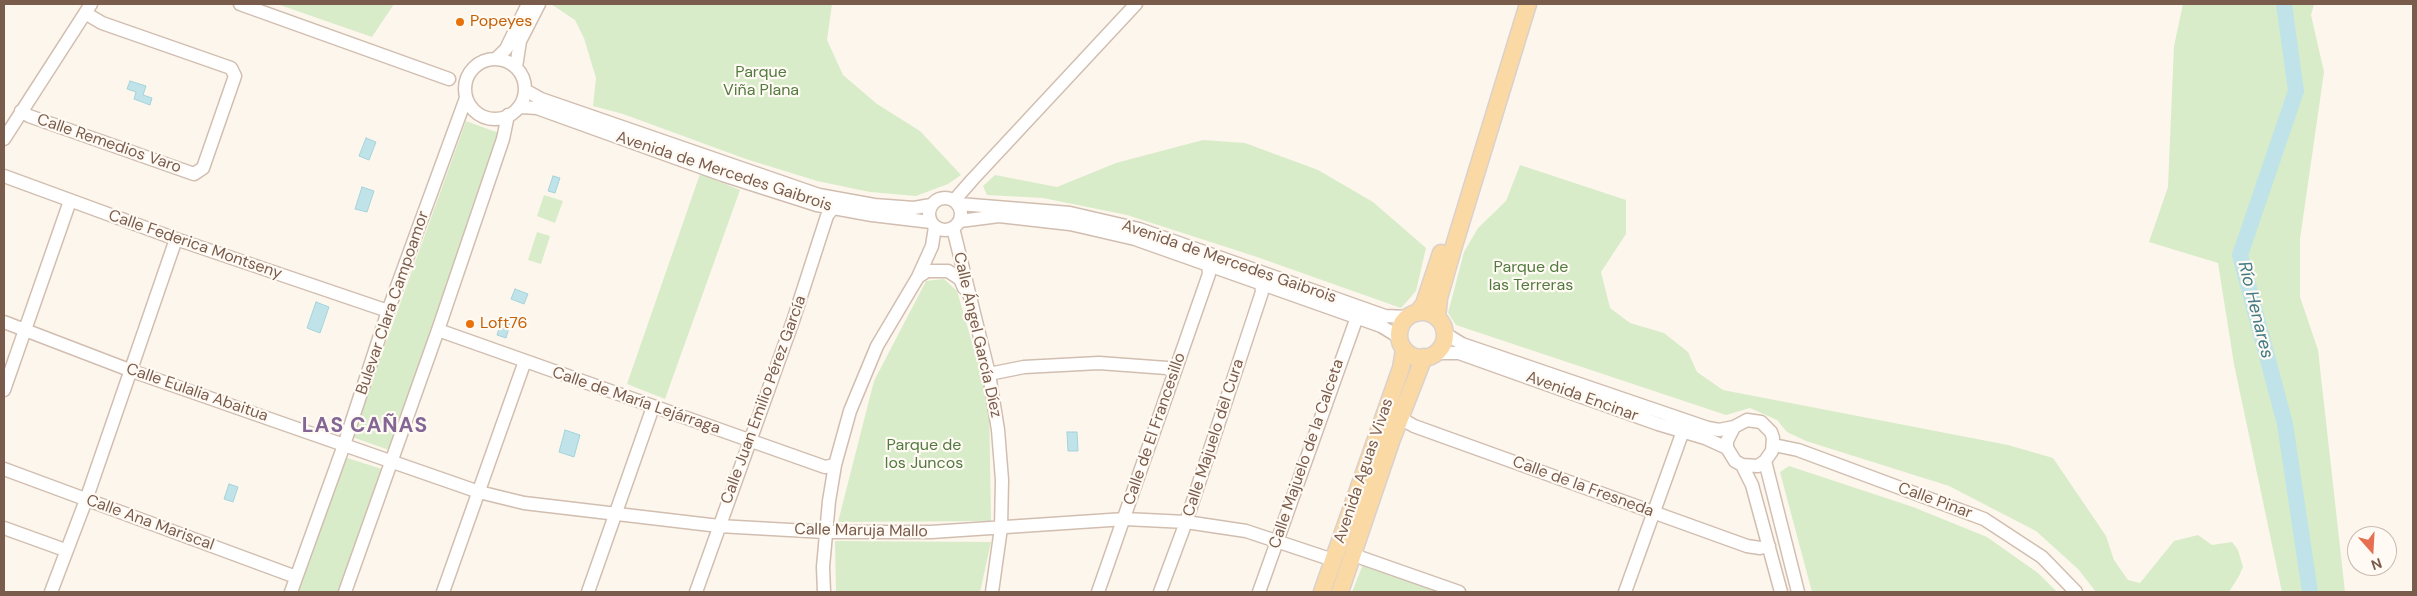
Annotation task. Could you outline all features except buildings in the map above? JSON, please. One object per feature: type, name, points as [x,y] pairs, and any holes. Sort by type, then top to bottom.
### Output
[{"type":"main road","points":[[1517,4],[1517,22]]},
{"type":"main road","points":[[1448,247],[1437,318],[1444,333],[1441,347],[1430,355],[1410,354],[1402,343],[1403,322],[1424,304],[1448,247],[1517,22],[1528,4]]},
{"type":"main road","points":[[1413,315],[1424,312],[1437,318]]},
{"type":"main road","name":"Avenida Aguas Vivas","points":[[1322,592],[1401,368],[1402,343]]},
{"type":"main road","name":"Avenida Aguas Vivas","points":[[1340,592],[1400,418],[1430,355]]},
{"type":"street","points":[[240,4],[449,79],[465,96],[474,110],[485,116],[501,118],[521,107],[525,90],[516,67],[520,41],[539,4]]},
{"type":"street","points":[[449,79],[469,75],[483,62],[498,58],[506,49],[528,4]]},
{"type":"street","points":[[955,201],[969,183],[1136,4]]},
{"type":"street","points":[[4,138],[88,8]]},
{"type":"street","name":"Calle Remedios Varo","points":[[21,111],[29,116],[194,174],[203,168],[235,76],[231,68],[102,23],[88,8]]},
{"type":"street","points":[[498,58],[516,67]]},
{"type":"street","points":[[465,96],[469,75]]},
{"type":"street","name":"Avenida de Mercedes Gaibrois","points":[[525,90],[541,99],[819,195],[874,205],[914,208],[931,205]]},
{"type":"street","name":"Bulevar Clara Campoamor","points":[[291,592],[465,96]]},
{"type":"street","name":"Avenida de Mercedes Gaibrois","points":[[521,107],[537,108],[723,175],[832,209],[933,224]]},
{"type":"street","points":[[345,592],[438,330],[503,139],[508,115]]},
{"type":"street","name":"Calle Federica Montseny","points":[[4,176],[176,240],[388,311]]},
{"type":"street","points":[[824,592],[825,532],[835,465],[850,411],[877,346],[918,277],[932,246],[933,224],[929,210],[931,205],[936,200],[955,201]]},
{"type":"street","points":[[4,390],[70,201]]},
{"type":"street","points":[[933,224],[942,230],[957,224],[962,212],[955,201]]},
{"type":"street","name":"Avenida de Mercedes Gaibrois","points":[[955,201],[1070,214],[1139,229],[1385,316],[1413,315]]},
{"type":"street","name":"Calle Juan Emilio Pérez García","points":[[696,592],[827,216],[832,209]]},
{"type":"street","name":"Avenida de Mercedes Gaibrois","points":[[957,224],[999,216],[1070,224],[1135,239],[1381,326],[1402,343]]},
{"type":"street","name":"Calle Ángel García Díez","points":[[957,224],[968,294],[989,374],[998,430],[1002,480],[1001,528],[992,592]]},
{"type":"street","points":[[51,592],[132,371],[176,240]]},
{"type":"street","name":"Calle de El Francesillo","points":[[1098,592],[1209,274],[1208,265]]},
{"type":"street","points":[[918,277],[926,271],[936,269],[948,271],[960,279],[968,294]]},
{"type":"street","name":"Calle Majuelo del Cura","points":[[1160,592],[1186,522],[1262,292],[1262,283]]},
{"type":"street","name":"Calle Majuelo de la Calceta","points":[[1259,592],[1357,317]]},
{"type":"street","name":"Calle Eulalia Abaitua","points":[[4,322],[132,371],[391,461]]},
{"type":"street","name":"Calle de María Lejárraga","points":[[438,330],[825,467],[835,465]]},
{"type":"street","name":"Avenida Encinar","points":[[1444,333],[1462,344],[1687,422],[1719,430],[1734,426]]},
{"type":"street","name":"Avenida Encinar","points":[[1430,355],[1458,354],[1683,431],[1727,448]]},
{"type":"street","points":[[444,592],[525,361]]},
{"type":"street","points":[[989,374],[1024,367],[1081,363],[1167,368],[1174,373]]},
{"type":"street","points":[[588,592],[654,407]]},
{"type":"street","name":"Calle de la Fresneda","points":[[1400,418],[1414,426],[1747,546],[1760,548],[1769,546]]},
{"type":"street","points":[[1747,420],[1761,422],[1771,432],[1774,446],[1765,461],[1750,467],[1742,465],[1730,456],[1727,441],[1734,426],[1747,420]]},
{"type":"street","points":[[1625,592],[1683,431]]},
{"type":"street","name":"Calle Pinar","points":[[1774,446],[1798,450],[1984,519],[2042,557],[2076,592]]},
{"type":"street","name":"Calle Maruja Mallo","points":[[391,461],[479,492],[549,508],[615,516],[719,526],[825,532],[930,532],[1125,519],[1186,522],[1246,531],[1333,560]]},
{"type":"street","points":[[1765,461],[1798,592]]},
{"type":"street","points":[[1742,465],[1752,485],[1782,592]]},
{"type":"street","name":"Calle Ana Mariscal","points":[[4,469],[296,577]]},
{"type":"street","points":[[4,528],[65,550]]},
{"type":"street","points":[[1353,553],[1362,558],[1459,592]]},
{"type":"green space","points":[[277,4],[394,4],[372,37]]},
{"type":"green space","name":"Parque Viña Plana","points":[[551,4],[832,4],[827,40],[843,75],[877,104],[920,131],[961,175],[948,184],[916,196],[870,192],[817,181],[746,159],[623,114],[593,106],[596,78],[584,38],[575,20]]},
{"type":"green space","points":[[2183,4],[2314,4],[2311,15],[2324,72],[2300,239],[2300,297],[2318,350],[2345,592],[2282,592],[2234,364],[2218,263],[2149,242],[2168,187],[2174,46]]},
{"type":"green space","points":[[466,121],[499,133],[389,450],[352,437]]},
{"type":"green space","points":[[1203,140],[1245,143],[1318,170],[1373,202],[1426,248],[1416,291],[1401,308],[1254,256],[1127,215],[1043,198],[987,195],[983,186],[995,175],[1057,187],[1116,163]]},
{"type":"green space","name":"Parque de las Terreras","points":[[1520,165],[1626,200],[1626,234],[1601,272],[1610,308],[1630,323],[1664,333],[1688,352],[1697,372],[1723,390],[2008,445],[2053,458],[2106,536],[2114,560],[2128,580],[2140,583],[2174,541],[2198,535],[2212,545],[2232,542],[2238,550],[2243,567],[2239,576],[2229,592],[2096,592],[2078,569],[2036,531],[1949,486],[1806,441],[1787,432],[1777,420],[1750,408],[1726,415],[1456,325],[1448,313],[1464,252],[1478,228],[1506,201]]},
{"type":"green space","points":[[700,174],[740,190],[665,399],[627,384]]},
{"type":"green space","points":[[544,195],[563,201],[555,223],[537,216]]},
{"type":"green space","points":[[537,232],[550,236],[541,264],[528,260]]},
{"type":"green space","name":"Parque de los Juncos","points":[[944,279],[957,291],[989,401],[991,521],[838,522],[874,381],[926,281]]},
{"type":"green space","points":[[344,457],[382,469],[338,592],[297,592]]},
{"type":"green space","points":[[1789,466],[1913,507],[1987,537],[2038,573],[2057,592],[1812,592],[1780,472]]},
{"type":"green space","points":[[835,541],[991,542],[980,592],[836,592]]},
{"type":"green space","points":[[1364,562],[1448,592],[1352,592]]},
{"type":"water","points":[[130,81],[146,86],[143,95],[152,98],[150,105],[134,99],[136,92],[127,89]]},
{"type":"water","points":[[366,138],[376,142],[369,160],[359,156]]},
{"type":"water","points":[[553,176],[560,178],[555,193],[548,191]]},
{"type":"water","points":[[362,187],[374,191],[367,212],[355,209]]},
{"type":"water","points":[[515,289],[528,294],[524,304],[511,299]]},
{"type":"water","points":[[316,302],[329,307],[320,333],[307,328]]},
{"type":"water","points":[[501,322],[510,324],[506,338],[497,335]]},
{"type":"water","points":[[565,430],[580,435],[574,457],[559,452]]},
{"type":"water","points":[[1067,432],[1077,432],[1078,451],[1068,451]]},
{"type":"water","points":[[229,484],[238,487],[233,502],[224,499]]},
{"type":"waterway","name":"Río Henares","points":[[2284,4],[2296,91],[2240,255],[2285,424],[2310,592]]},
{"type":"place","name":"Popeyes","points":[[460,22]]},
{"type":"place","name":"Loft76","points":[[470,324]]},
{"type":"district","name":"LAS CAÑAS","points":[[365,426]]}]
